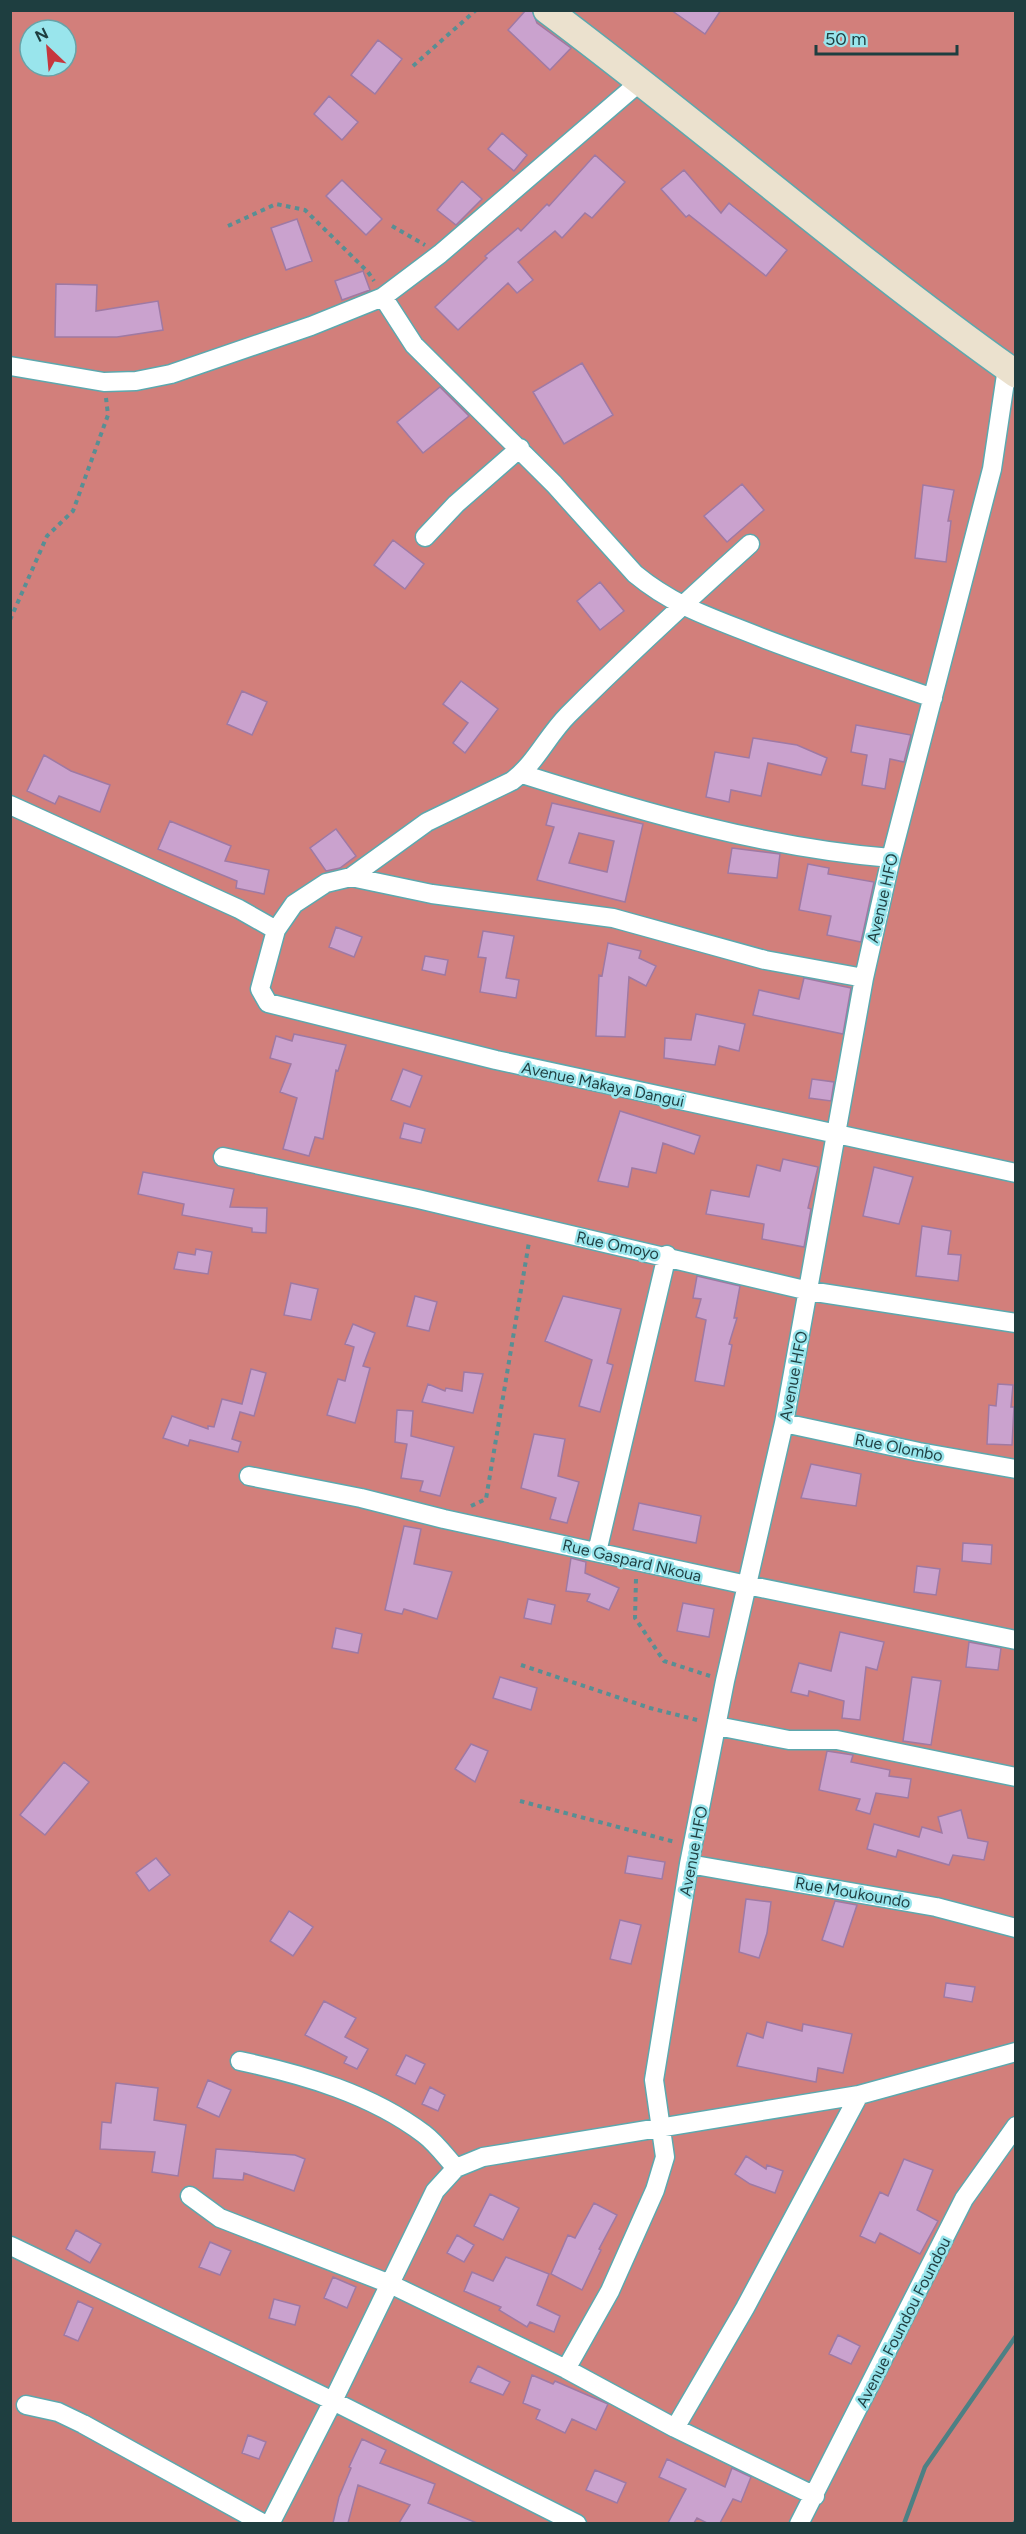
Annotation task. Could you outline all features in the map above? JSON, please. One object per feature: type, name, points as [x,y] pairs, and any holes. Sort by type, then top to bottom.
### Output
[{"type":"street","points":[[547,10],[1011,371]]},
{"type":"street","points":[[10,366],[104,382],[136,381],[209,363],[383,297],[440,254],[641,81]]},
{"type":"street","points":[[383,297],[414,345],[520,448],[635,574],[681,606],[807,655],[933,698]]},
{"type":"street","name":"Avenue HFO","points":[[566,2369],[610,2291],[655,2190],[666,2157],[656,2106],[654,2080],[691,1855],[725,1681],[784,1423],[864,978],[891,858],[992,469],[1011,371]]},
{"type":"street","points":[[425,537],[456,504],[520,448]]},
{"type":"street","points":[[351,877],[388,848],[427,822],[522,774],[554,729],[681,606],[750,544]]},
{"type":"street","points":[[522,774],[616,804],[733,833],[831,853],[891,858]]},
{"type":"street","points":[[10,805],[239,909],[276,930]]},
{"type":"street","points":[[351,877],[432,894],[612,918],[765,960],[864,978]]},
{"type":"street","name":"Avenue Makaya Dangui","points":[[351,877],[326,883],[309,892],[294,904],[276,930],[260,989],[268,1003],[496,1060],[1016,1173]]},
{"type":"street","name":"Rue Omoyo","points":[[223,1157],[667,1255],[809,1290],[1016,1323]]},
{"type":"street","points":[[597,1552],[667,1255]]},
{"type":"street","name":"Rue Olombo","points":[[784,1423],[919,1452],[1016,1469]]},
{"type":"street","name":"Rue Gaspard Nkoua","points":[[249,1476],[361,1497],[444,1519],[637,1562],[1016,1641]]},
{"type":"street","points":[[717,1726],[789,1740],[837,1740],[1016,1777]]},
{"type":"street","name":"Rue Moukoundo","points":[[691,1855],[936,1907],[1016,1928]]},
{"type":"street","points":[[270,2523],[333,2401],[435,2191],[456,2168],[483,2157],[859,2095],[1016,2052]]},
{"type":"street","points":[[240,2061],[295,2073],[356,2095],[390,2112],[426,2136],[456,2168]]},
{"type":"street","points":[[675,2428],[750,2298],[859,2095]]},
{"type":"street","name":"Avenue Foundou Foundou","points":[[799,2523],[815,2496],[964,2199],[1016,2126]]},
{"type":"street","points":[[190,2196],[220,2218],[390,2284],[566,2369],[675,2428],[815,2496]]},
{"type":"street","points":[[11,2246],[333,2401],[577,2523]]},
{"type":"street","points":[[26,2405],[58,2412],[83,2424],[264,2523]]},
{"type":"path","points":[[413,66],[476,10]]},
{"type":"path","points":[[228,226],[276,204],[305,210],[368,272],[383,297]]},
{"type":"path","points":[[392,226],[440,254]]},
{"type":"path","points":[[10,620],[47,536],[73,511],[108,415],[104,382]]},
{"type":"path","points":[[444,1519],[486,1499],[531,1226]]},
{"type":"path","points":[[637,1562],[635,1618],[664,1661],[725,1681]]},
{"type":"path","points":[[521,1665],[650,1708],[717,1726]]},
{"type":"path","points":[[520,1801],[691,1855]]},
{"type":"shaded area","points":[[11,11],[1015,11],[1015,2523],[11,2523]]},
{"type":"building","points":[[526,10],[532,10],[537,23],[571,48],[550,70],[508,30]]},
{"type":"building","points":[[671,10],[721,10],[705,34]]},
{"type":"building","points":[[378,40],[402,59],[375,94],[351,75]]},
{"type":"building","points":[[329,96],[358,122],[342,140],[314,114]]},
{"type":"building","points":[[502,133],[527,155],[514,171],[488,149]]},
{"type":"building","points":[[595,155],[625,182],[592,218],[585,213],[562,238],[555,231],[518,262],[533,280],[517,293],[508,283],[458,330],[435,307],[487,258],[485,256],[518,228],[521,231],[547,204],[549,206]]},
{"type":"building","points":[[684,170],[721,213],[729,203],[787,250],[766,276],[689,215],[686,217],[661,189]]},
{"type":"building","points":[[342,180],[382,219],[366,235],[326,196]]},
{"type":"building","points":[[462,181],[482,199],[456,225],[437,210]]},
{"type":"building","points":[[297,219],[312,261],[286,270],[271,228]]},
{"type":"building","points":[[363,271],[370,290],[342,300],[335,281]]},
{"type":"building","points":[[56,284],[97,285],[96,311],[158,301],[163,330],[117,337],[55,337]]},
{"type":"building","points":[[582,363],[613,415],[564,444],[533,392]]},
{"type":"building","points":[[440,387],[469,416],[423,453],[397,422]]},
{"type":"building","points":[[742,484],[764,510],[727,542],[704,516]]},
{"type":"building","points":[[923,485],[954,490],[948,521],[951,521],[946,562],[915,558]]},
{"type":"building","points":[[393,540],[424,564],[405,589],[374,565]]},
{"type":"building","points":[[600,582],[624,611],[600,630],[577,601]]},
{"type":"building","points":[[461,681],[498,709],[465,753],[453,743],[468,723],[443,704]]},
{"type":"building","points":[[242,691],[267,702],[252,735],[227,724]]},
{"type":"building","points":[[856,725],[911,735],[904,762],[890,759],[885,789],[862,785],[867,755],[851,752]]},
{"type":"building","points":[[753,738],[797,745],[827,758],[821,775],[768,763],[761,796],[731,790],[729,802],[706,797],[715,752],[749,758]]},
{"type":"building","points":[[44,755],[71,771],[110,785],[100,812],[59,796],[55,804],[27,791]]},
{"type":"building","points":[[552,803],[643,824],[625,902],[537,880],[554,827],[546,825]],"holes":[[[579,833],[614,841],[607,872],[569,863]]]},
{"type":"building","points":[[170,821],[231,846],[225,861],[269,870],[264,894],[236,888],[237,881],[158,849]]},
{"type":"building","points":[[336,829],[356,856],[340,868],[326,871],[310,848]]},
{"type":"building","points":[[732,848],[780,854],[777,878],[728,873]]},
{"type":"building","points":[[808,864],[829,868],[828,874],[874,882],[861,942],[827,935],[831,916],[799,910]]},
{"type":"building","points":[[336,927],[362,937],[354,957],[329,947]]},
{"type":"building","points":[[483,931],[514,936],[506,978],[519,980],[516,998],[480,992],[486,958],[478,957]]},
{"type":"building","points":[[608,943],[641,951],[639,958],[656,966],[646,986],[629,977],[625,1037],[596,1036],[599,975],[602,976]]},
{"type":"building","points":[[425,956],[448,960],[445,975],[422,970]]},
{"type":"building","points":[[804,978],[851,988],[843,1034],[753,1015],[759,990],[799,999]]},
{"type":"building","points":[[696,1014],[745,1024],[739,1051],[719,1046],[715,1065],[664,1058],[665,1038],[691,1040]]},
{"type":"building","points":[[294,1034],[346,1045],[338,1071],[336,1070],[323,1139],[315,1137],[309,1156],[283,1149],[297,1098],[280,1092],[291,1064],[270,1058],[276,1036],[292,1041]]},
{"type":"building","points":[[403,1069],[422,1076],[410,1107],[391,1100]]},
{"type":"building","points":[[812,1079],[834,1082],[831,1101],[809,1098]]},
{"type":"building","points":[[620,1111],[700,1136],[694,1154],[663,1143],[656,1173],[632,1168],[628,1187],[598,1181]]},
{"type":"building","points":[[404,1123],[425,1129],[421,1143],[400,1138]]},
{"type":"building","points":[[783,1159],[818,1167],[808,1208],[811,1209],[804,1247],[762,1239],[764,1224],[706,1214],[711,1190],[749,1197],[757,1165],[780,1171]]},
{"type":"building","points":[[874,1167],[913,1177],[899,1224],[863,1216]]},
{"type":"building","points":[[143,1172],[234,1189],[230,1207],[267,1208],[266,1233],[252,1232],[252,1228],[182,1215],[184,1204],[138,1194]]},
{"type":"building","points":[[922,1226],[951,1231],[948,1254],[961,1255],[958,1281],[916,1276]]},
{"type":"building","points":[[196,1249],[212,1252],[208,1274],[174,1269],[178,1252],[195,1255]]},
{"type":"building","points":[[697,1276],[740,1286],[734,1318],[737,1318],[729,1344],[732,1345],[724,1386],[695,1381],[706,1320],[696,1317],[701,1299],[693,1298]]},
{"type":"building","points":[[291,1283],[318,1289],[311,1320],[284,1315]]},
{"type":"building","points":[[415,1296],[437,1302],[429,1331],[407,1326]]},
{"type":"building","points":[[563,1296],[621,1309],[607,1363],[613,1365],[600,1412],[579,1406],[592,1360],[545,1341]]},
{"type":"building","points":[[353,1324],[375,1333],[363,1366],[370,1368],[355,1423],[327,1415],[338,1379],[345,1381],[354,1347],[345,1344]]},
{"type":"building","points":[[251,1369],[266,1373],[254,1416],[240,1412],[232,1439],[241,1442],[238,1452],[190,1440],[188,1446],[163,1438],[172,1416],[208,1429],[208,1426],[214,1427],[222,1399],[242,1404]]},
{"type":"building","points":[[464,1372],[483,1374],[473,1413],[422,1402],[428,1384],[445,1391],[446,1388],[462,1391]]},
{"type":"building","points":[[998,1384],[1013,1385],[1012,1445],[987,1444],[989,1405],[996,1406]]},
{"type":"building","points":[[397,1410],[413,1411],[411,1436],[454,1447],[440,1496],[420,1491],[423,1481],[401,1478],[407,1444],[395,1442]]},
{"type":"building","points":[[534,1434],[565,1439],[558,1476],[579,1482],[567,1523],[550,1519],[556,1498],[521,1488]]},
{"type":"building","points":[[811,1464],[861,1474],[856,1506],[801,1498]]},
{"type":"building","points":[[639,1503],[701,1516],[696,1543],[633,1530]]},
{"type":"building","points":[[404,1526],[421,1529],[414,1564],[452,1572],[437,1619],[404,1609],[402,1614],[385,1610]]},
{"type":"building","points":[[963,1543],[992,1545],[991,1564],[962,1561]]},
{"type":"building","points":[[571,1558],[586,1562],[585,1573],[619,1588],[609,1610],[587,1601],[590,1594],[566,1591]]},
{"type":"building","points":[[917,1566],[940,1569],[936,1595],[914,1592]]},
{"type":"building","points":[[528,1599],[555,1605],[551,1624],[524,1618]]},
{"type":"building","points":[[683,1603],[714,1609],[709,1637],[677,1631]]},
{"type":"building","points":[[336,1628],[362,1634],[358,1653],[332,1648]]},
{"type":"building","points":[[840,1632],[884,1642],[877,1670],[866,1667],[860,1720],[842,1718],[844,1701],[809,1691],[808,1696],[791,1692],[799,1663],[831,1671]]},
{"type":"building","points":[[969,1642],[1001,1648],[998,1670],[966,1667]]},
{"type":"building","points":[[500,1677],[537,1688],[531,1710],[493,1698]]},
{"type":"building","points":[[912,1677],[941,1681],[931,1745],[903,1741]]},
{"type":"building","points":[[471,1744],[488,1751],[475,1782],[455,1769]]},
{"type":"building","points":[[827,1751],[853,1755],[851,1762],[890,1770],[889,1776],[911,1779],[908,1798],[876,1793],[870,1814],[856,1810],[860,1799],[819,1790]]},
{"type":"building","points":[[64,1762],[89,1782],[45,1835],[20,1815]]},
{"type":"building","points":[[961,1810],[968,1838],[988,1842],[984,1860],[953,1855],[949,1865],[898,1850],[896,1857],[867,1849],[874,1824],[919,1837],[922,1827],[942,1833],[938,1817]]},
{"type":"building","points":[[628,1856],[665,1862],[662,1879],[625,1873]]},
{"type":"building","points":[[156,1858],[170,1875],[149,1891],[136,1873]]},
{"type":"building","points":[[746,1899],[771,1902],[767,1933],[759,1958],[739,1952]]},
{"type":"building","points":[[835,1901],[857,1905],[843,1947],[822,1940]]},
{"type":"building","points":[[289,1911],[313,1927],[293,1956],[270,1941]]},
{"type":"building","points":[[620,1920],[641,1925],[631,1964],[610,1959]]},
{"type":"building","points":[[946,1983],[975,1987],[972,2002],[944,1997]]},
{"type":"building","points":[[324,2001],[356,2018],[345,2037],[368,2049],[357,2069],[344,2063],[347,2057],[305,2035]]},
{"type":"building","points":[[767,2022],[802,2031],[803,2024],[852,2034],[843,2073],[818,2068],[816,2082],[737,2066],[747,2033],[763,2038]]},
{"type":"building","points":[[406,2055],[425,2064],[415,2084],[396,2075]]},
{"type":"building","points":[[208,2080],[231,2090],[219,2117],[197,2107]]},
{"type":"building","points":[[116,2083],[158,2088],[154,2120],[186,2125],[178,2176],[152,2172],[155,2152],[100,2149],[102,2122],[111,2123]]},
{"type":"building","points":[[430,2087],[445,2095],[438,2111],[422,2104]]},
{"type":"building","points":[[216,2149],[295,2155],[305,2159],[294,2191],[244,2173],[243,2180],[213,2178]]},
{"type":"building","points":[[746,2156],[766,2169],[767,2165],[783,2171],[775,2193],[750,2184],[735,2174]]},
{"type":"building","points":[[904,2159],[933,2170],[917,2210],[938,2221],[920,2254],[880,2233],[875,2243],[860,2236],[880,2192],[888,2196]]},
{"type":"building","points":[[490,2194],[519,2208],[503,2240],[474,2226]]},
{"type":"building","points":[[594,2203],[617,2215],[599,2249],[601,2250],[582,2290],[551,2274],[568,2235],[575,2238]]},
{"type":"building","points":[[76,2230],[101,2244],[90,2263],[66,2249]]},
{"type":"building","points":[[457,2235],[474,2245],[464,2262],[447,2253]]},
{"type":"building","points":[[210,2242],[231,2251],[220,2275],[199,2267]]},
{"type":"building","points":[[506,2257],[549,2274],[537,2305],[560,2316],[554,2332],[530,2322],[527,2327],[499,2310],[501,2307],[464,2291],[472,2272],[493,2281]]},
{"type":"building","points":[[333,2277],[356,2287],[347,2308],[324,2298]]},
{"type":"building","points":[[274,2299],[300,2306],[295,2325],[269,2318]]},
{"type":"building","points":[[78,2301],[93,2308],[78,2341],[64,2335]]},
{"type":"building","points":[[838,2335],[860,2346],[851,2364],[829,2354]]},
{"type":"building","points":[[478,2366],[510,2382],[503,2395],[470,2382]]},
{"type":"building","points":[[532,2375],[553,2384],[555,2381],[608,2404],[596,2430],[572,2419],[565,2433],[536,2419],[540,2410],[523,2403]]},
{"type":"building","points":[[248,2435],[266,2442],[259,2459],[242,2453]]},
{"type":"building","points":[[362,2439],[386,2450],[380,2463],[435,2484],[428,2503],[477,2523],[399,2523],[410,2505],[358,2485],[348,2523],[333,2523],[339,2497],[351,2468],[349,2467]]},
{"type":"building","points":[[667,2459],[725,2487],[732,2468],[751,2477],[741,2502],[733,2499],[720,2523],[707,2523],[697,2518],[694,2523],[668,2523],[686,2489],[659,2477]]},
{"type":"building","points":[[595,2470],[626,2483],[617,2503],[586,2490]]},
{"type":"railway","points":[[904,2524],[925,2467],[1016,2336]]}]
